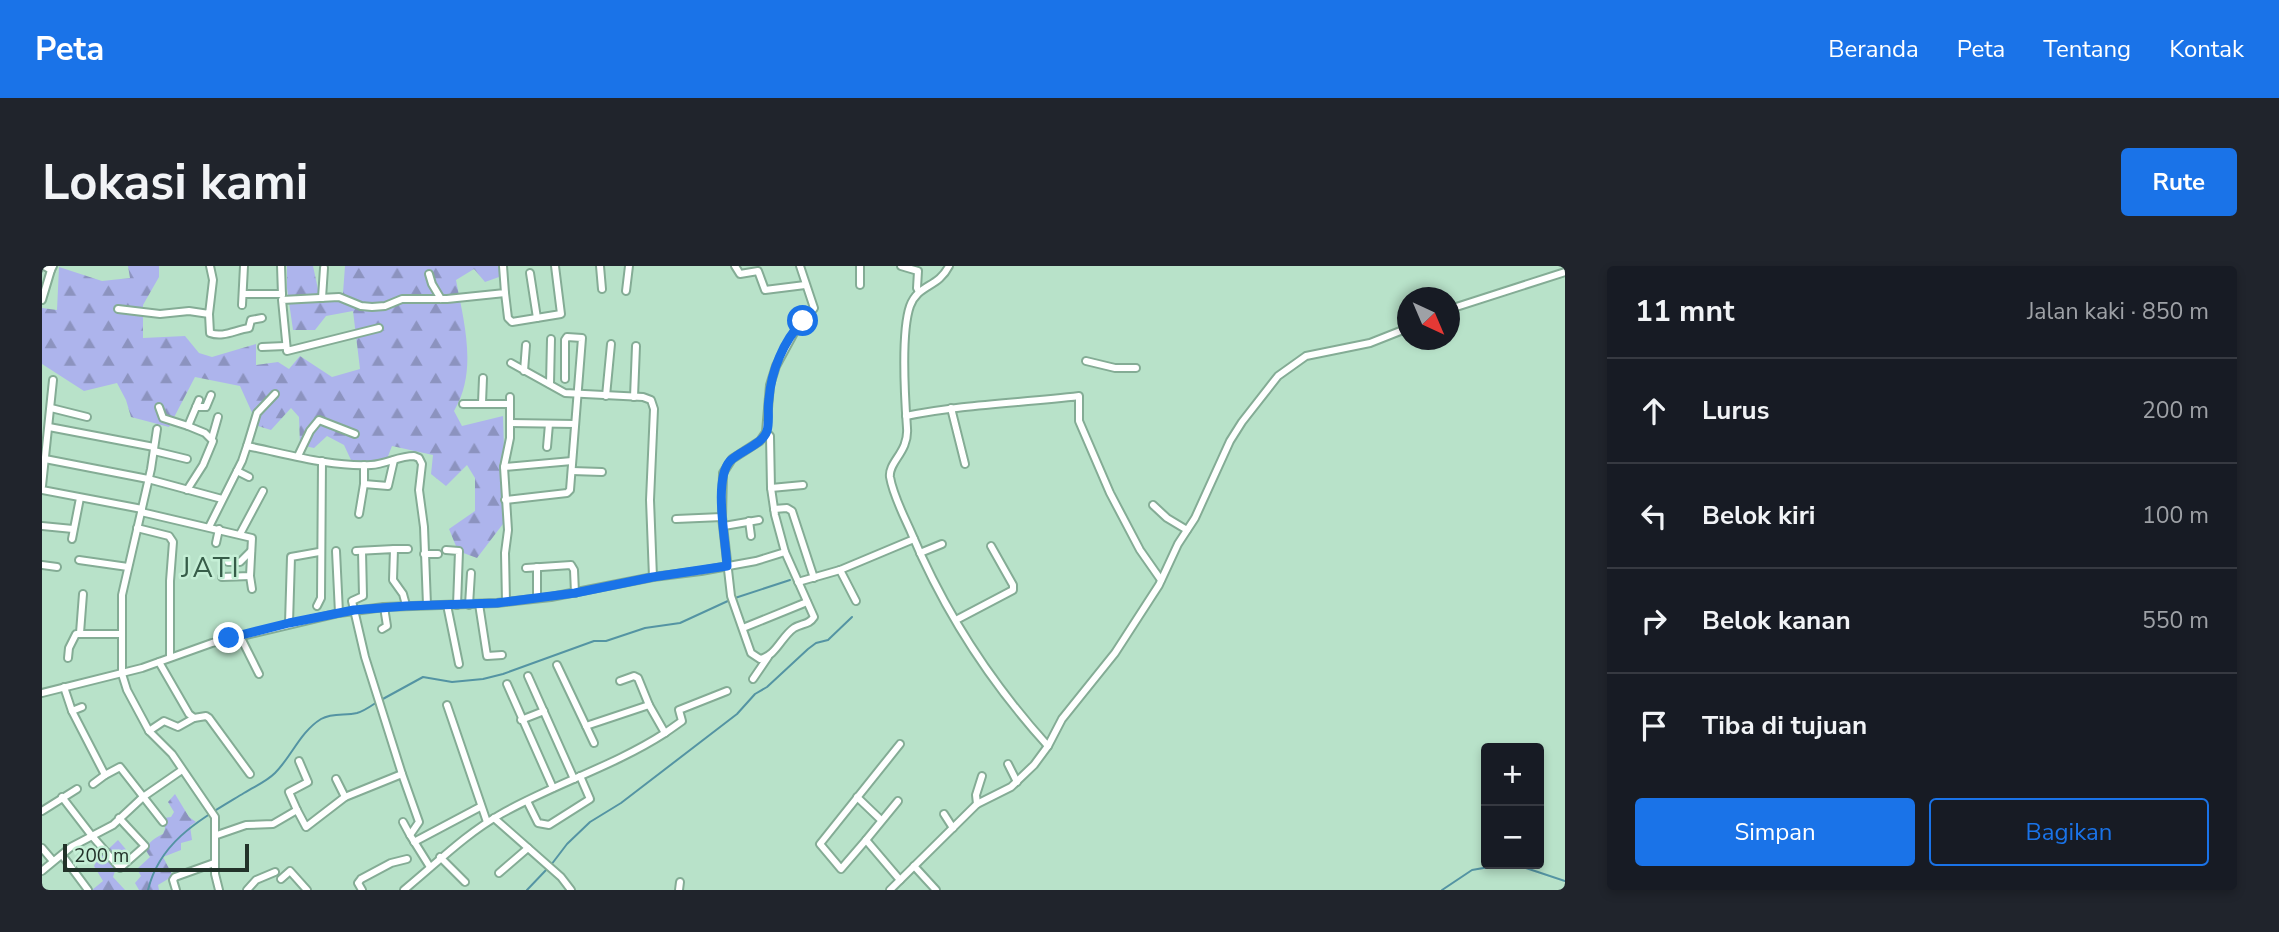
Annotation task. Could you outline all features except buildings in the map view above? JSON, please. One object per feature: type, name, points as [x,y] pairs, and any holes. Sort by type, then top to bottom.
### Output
[{"type":"street","points":[[42,300],[52,268],[44,266]]},
{"type":"street","points":[[210,266],[213,280],[210,333],[226,335],[249,328],[251,320],[262,318]]},
{"type":"street","points":[[242,305],[244,266]]},
{"type":"street","points":[[281,266],[287,351],[379,328]]},
{"type":"street","points":[[503,266],[510,322],[562,312],[555,266]]},
{"type":"street","points":[[600,266],[602,289]]},
{"type":"street","points":[[626,291],[629,266]]},
{"type":"street","points":[[735,266],[740,274],[758,271],[764,289],[805,285]]},
{"type":"street","points":[[769,656],[764,659],[754,657],[731,596],[722,517],[723,473],[739,453],[760,441],[766,432],[770,385],[776,366],[795,331],[814,308],[800,266]]},
{"type":"street","points":[[860,266],[860,285]]},
{"type":"street","points":[[901,266],[918,272],[919,292]]},
{"type":"street","points":[[949,266],[942,279],[919,292],[911,304],[906,321],[908,442],[890,473],[897,499],[920,553],[956,620],[996,685],[1048,746]]},
{"type":"street","points":[[322,298],[324,268]]},
{"type":"street","points":[[1460,306],[1565,272]]},
{"type":"street","points":[[530,273],[537,318]]},
{"type":"street","points":[[429,274],[441,299]]},
{"type":"street","points":[[244,294],[339,297],[361,306],[372,307],[385,306],[402,299],[441,299],[505,292]]},
{"type":"street","points":[[118,309],[160,314],[189,311],[209,314]]},
{"type":"street","points":[[890,890],[977,804],[1017,782],[1048,746],[1062,719],[1115,653],[1161,580],[1195,518],[1230,441],[1278,376],[1306,356],[1370,343],[1397,332]]},
{"type":"street","points":[[505,500],[567,493],[570,490],[582,338],[567,337],[565,340],[565,379]]},
{"type":"street","points":[[550,384],[551,340]]},
{"type":"street","points":[[606,396],[611,344]]},
{"type":"street","points":[[524,371],[526,345]]},
{"type":"street","points":[[262,347],[285,346]]},
{"type":"street","points":[[634,397],[636,346]]},
{"type":"street","points":[[1086,361],[1115,368],[1136,368]]},
{"type":"street","points":[[511,363],[565,393],[647,398],[654,409],[650,513],[653,577]]},
{"type":"street","points":[[482,403],[483,378]]},
{"type":"street","points":[[53,380],[42,488],[253,539],[251,589]]},
{"type":"street","points":[[209,527],[237,471],[257,413],[275,394]]},
{"type":"street","points":[[188,426],[197,403],[206,407],[211,395]]},
{"type":"street","points":[[906,416],[951,408],[1079,396],[1079,421],[1110,494],[1140,550],[1161,580]]},
{"type":"street","points":[[463,404],[510,400],[509,446],[504,467],[508,530],[505,553],[506,602]]},
{"type":"street","points":[[159,407],[163,418],[212,438]]},
{"type":"street","points":[[51,408],[87,417]]},
{"type":"street","points":[[951,408],[965,464]]},
{"type":"street","points":[[187,490],[208,454],[218,417]]},
{"type":"street","points":[[298,456],[310,431],[319,420],[355,434]]},
{"type":"street","points":[[47,423],[187,459]]},
{"type":"street","points":[[510,423],[575,424]]},
{"type":"street","points":[[547,447],[549,424]]},
{"type":"street","points":[[157,429],[122,595],[122,674],[127,690],[149,731],[172,754],[215,817],[217,835],[214,863],[219,890]]},
{"type":"street","points":[[753,679],[792,630],[812,622],[813,615],[785,552],[774,509],[770,436],[766,432]]},
{"type":"street","points":[[247,446],[322,461],[364,465],[414,456],[421,460],[419,490],[424,527],[427,605]]},
{"type":"street","points":[[45,459],[148,479],[222,499]]},
{"type":"street","points":[[364,484],[388,486],[394,460]]},
{"type":"street","points":[[317,606],[321,598],[319,552],[322,461]]},
{"type":"street","points":[[504,467],[572,461]]},
{"type":"street","points":[[359,514],[364,465]]},
{"type":"street","points":[[237,471],[249,477]]},
{"type":"street","points":[[572,471],[602,472]]},
{"type":"street","points":[[771,488],[803,485]]},
{"type":"street","points":[[240,534],[263,491]]},
{"type":"street","points":[[72,540],[80,498]]},
{"type":"street","points":[[1153,505],[1167,518],[1187,530]]},
{"type":"street","points":[[774,509],[787,508],[792,511],[814,578]]},
{"type":"street","points":[[676,519],[722,517]]},
{"type":"street","points":[[724,526],[758,520]]},
{"type":"street","points":[[749,521],[751,536]]},
{"type":"street","points":[[42,526],[73,529]]},
{"type":"street","points":[[137,528],[172,539],[170,657]]},
{"type":"street","points":[[216,543],[219,529]]},
{"type":"street","points":[[798,582],[840,570],[914,539]]},
{"type":"street","points":[[920,553],[942,544]]},
{"type":"street","points":[[956,620],[1013,590],[1013,584],[991,546]]},
{"type":"street","points":[[394,549],[393,580],[403,594],[406,606]]},
{"type":"street","points":[[408,549],[359,551],[363,596],[352,599],[375,689],[419,822],[412,839]]},
{"type":"street","points":[[446,550],[459,551],[457,605]]},
{"type":"street","points":[[228,562],[240,562],[251,551]]},
{"type":"street","points":[[336,551],[339,613]]},
{"type":"street","points":[[289,623],[291,557],[319,552]]},
{"type":"street","points":[[42,693],[122,674],[240,636],[354,610],[469,605],[575,593],[653,577],[727,566],[785,552]]},
{"type":"street","points":[[424,554],[438,554]]},
{"type":"street","points":[[79,560],[128,567]]},
{"type":"street","points":[[42,565],[57,567]]},
{"type":"street","points":[[526,568],[573,566],[575,593]]},
{"type":"street","points":[[537,567],[537,598]]},
{"type":"street","points":[[840,570],[856,601]]},
{"type":"street","points":[[469,605],[471,573]]},
{"type":"street","points":[[222,577],[250,576]]},
{"type":"street","points":[[80,633],[83,594]]},
{"type":"street","points":[[743,628],[807,602]]},
{"type":"street","points":[[447,604],[459,664]]},
{"type":"street","points":[[480,604],[487,656],[502,655]]},
{"type":"street","points":[[382,629],[387,626],[384,607]]},
{"type":"street","points":[[68,658],[74,636],[80,633],[122,634]]},
{"type":"street","points":[[240,636],[259,674]]},
{"type":"street","points":[[159,662],[189,714],[194,718]]},
{"type":"street","points":[[557,665],[594,743]]},
{"type":"street","points":[[527,801],[538,823],[549,825],[590,799],[528,676]]},
{"type":"street","points":[[620,681],[634,676],[638,678],[665,733]]},
{"type":"street","points":[[507,684],[553,788]]},
{"type":"street","points":[[64,687],[72,711],[105,775]]},
{"type":"street","points":[[404,890],[440,857],[490,820],[553,788],[635,752],[681,721],[679,710],[727,691]]},
{"type":"street","points":[[447,705],[480,807],[490,820],[561,877],[571,890]]},
{"type":"street","points":[[586,726],[649,705]]},
{"type":"street","points":[[72,711],[82,707]]},
{"type":"street","points":[[521,720],[544,711]]},
{"type":"street","points":[[149,731],[164,722],[178,727],[194,718],[206,716],[250,774]]},
{"type":"street","points":[[898,801],[842,869],[820,844],[900,744]]},
{"type":"street","points":[[299,761],[308,782],[289,792],[306,827],[345,797],[402,774]]},
{"type":"street","points":[[1008,764],[1017,782]]},
{"type":"street","points":[[93,784],[120,767],[163,822]]},
{"type":"street","points":[[42,871],[62,855],[105,830],[143,797],[182,770]]},
{"type":"street","points":[[977,804],[976,795],[982,776]]},
{"type":"street","points":[[336,779],[345,797]]},
{"type":"street","points":[[42,811],[77,789]]},
{"type":"street","points":[[62,797],[120,868],[145,846],[119,818]]},
{"type":"street","points":[[857,797],[881,820]]},
{"type":"street","points":[[412,839],[480,807]]},
{"type":"street","points":[[217,835],[246,825],[273,824],[297,810]]},
{"type":"street","points":[[944,814],[953,828]]},
{"type":"street","points":[[403,822],[430,867]]},
{"type":"street","points":[[866,840],[900,880]]},
{"type":"street","points":[[42,848],[53,861]]},
{"type":"street","points":[[499,873],[527,848]]},
{"type":"street","points":[[62,855],[88,890]]},
{"type":"street","points":[[440,857],[465,882]]},
{"type":"street","points":[[362,890],[358,883],[360,879],[407,859]]},
{"type":"street","points":[[176,890],[173,880],[175,877],[214,863]]},
{"type":"street","points":[[914,866],[936,890]]},
{"type":"street","points":[[281,879],[290,871],[307,890]]},
{"type":"street","points":[[247,890],[256,880],[275,872]]},
{"type":"green space","points":[[128,266],[159,266],[159,277],[143,305],[143,338],[185,336],[199,353],[212,357],[256,344],[256,365],[278,362],[289,369],[300,356],[332,377],[360,369],[353,311],[326,316],[315,330],[293,330],[287,266],[313,266],[319,294],[340,300],[345,266],[506,266],[499,277],[485,282],[474,269],[456,280],[465,330],[467,363],[466,380],[454,411],[462,426],[503,416],[506,520],[477,558],[458,551],[449,529],[475,511],[475,478],[467,465],[446,486],[431,474],[433,455],[392,446],[385,464],[351,460],[344,445],[327,436],[314,448],[300,445],[299,417],[291,408],[271,430],[258,426],[240,386],[195,377],[169,427],[131,417],[117,383],[84,391],[42,364],[42,308],[57,310],[59,267],[102,281],[130,278]]},
{"type":"green space","points":[[175,794],[189,817],[196,822],[190,826],[192,840],[181,843],[181,850],[163,857],[173,876],[158,885],[159,890],[139,890],[135,883],[141,876],[137,869],[150,857],[145,849],[163,834],[164,818],[171,817],[174,812],[168,802]]},
{"type":"green space","points":[[118,840],[129,853],[117,865],[113,877],[125,890],[92,890],[103,881],[94,866],[97,860]]},
{"type":"waterway","points":[[735,598],[790,580]]},
{"type":"waterway","points":[[381,700],[423,677],[452,682],[503,674],[594,641],[606,641],[645,628],[680,623],[730,600]]},
{"type":"waterway","points":[[551,865],[567,844],[590,822],[621,803],[737,714],[755,694],[767,687],[808,649],[816,643],[828,640],[852,617]]},
{"type":"waterway","points":[[148,890],[162,857],[173,844],[199,821],[272,776],[314,724],[330,716],[360,712],[377,702]]},
{"type":"waterway","points":[[1442,890],[1472,870],[1481,868]]},
{"type":"waterway","points":[[527,890],[547,869]]},
{"type":"waterway","points":[[1529,869],[1565,881]]},
{"type":"district","name":"JATI","points":[[211,568]]},
{"type":"route","points":[[229,638],[354,610],[497,603],[575,593],[653,577],[727,566],[721,498],[723,473],[732,459],[764,437],[768,425],[770,385],[774,372],[787,344],[803,321]]}]
